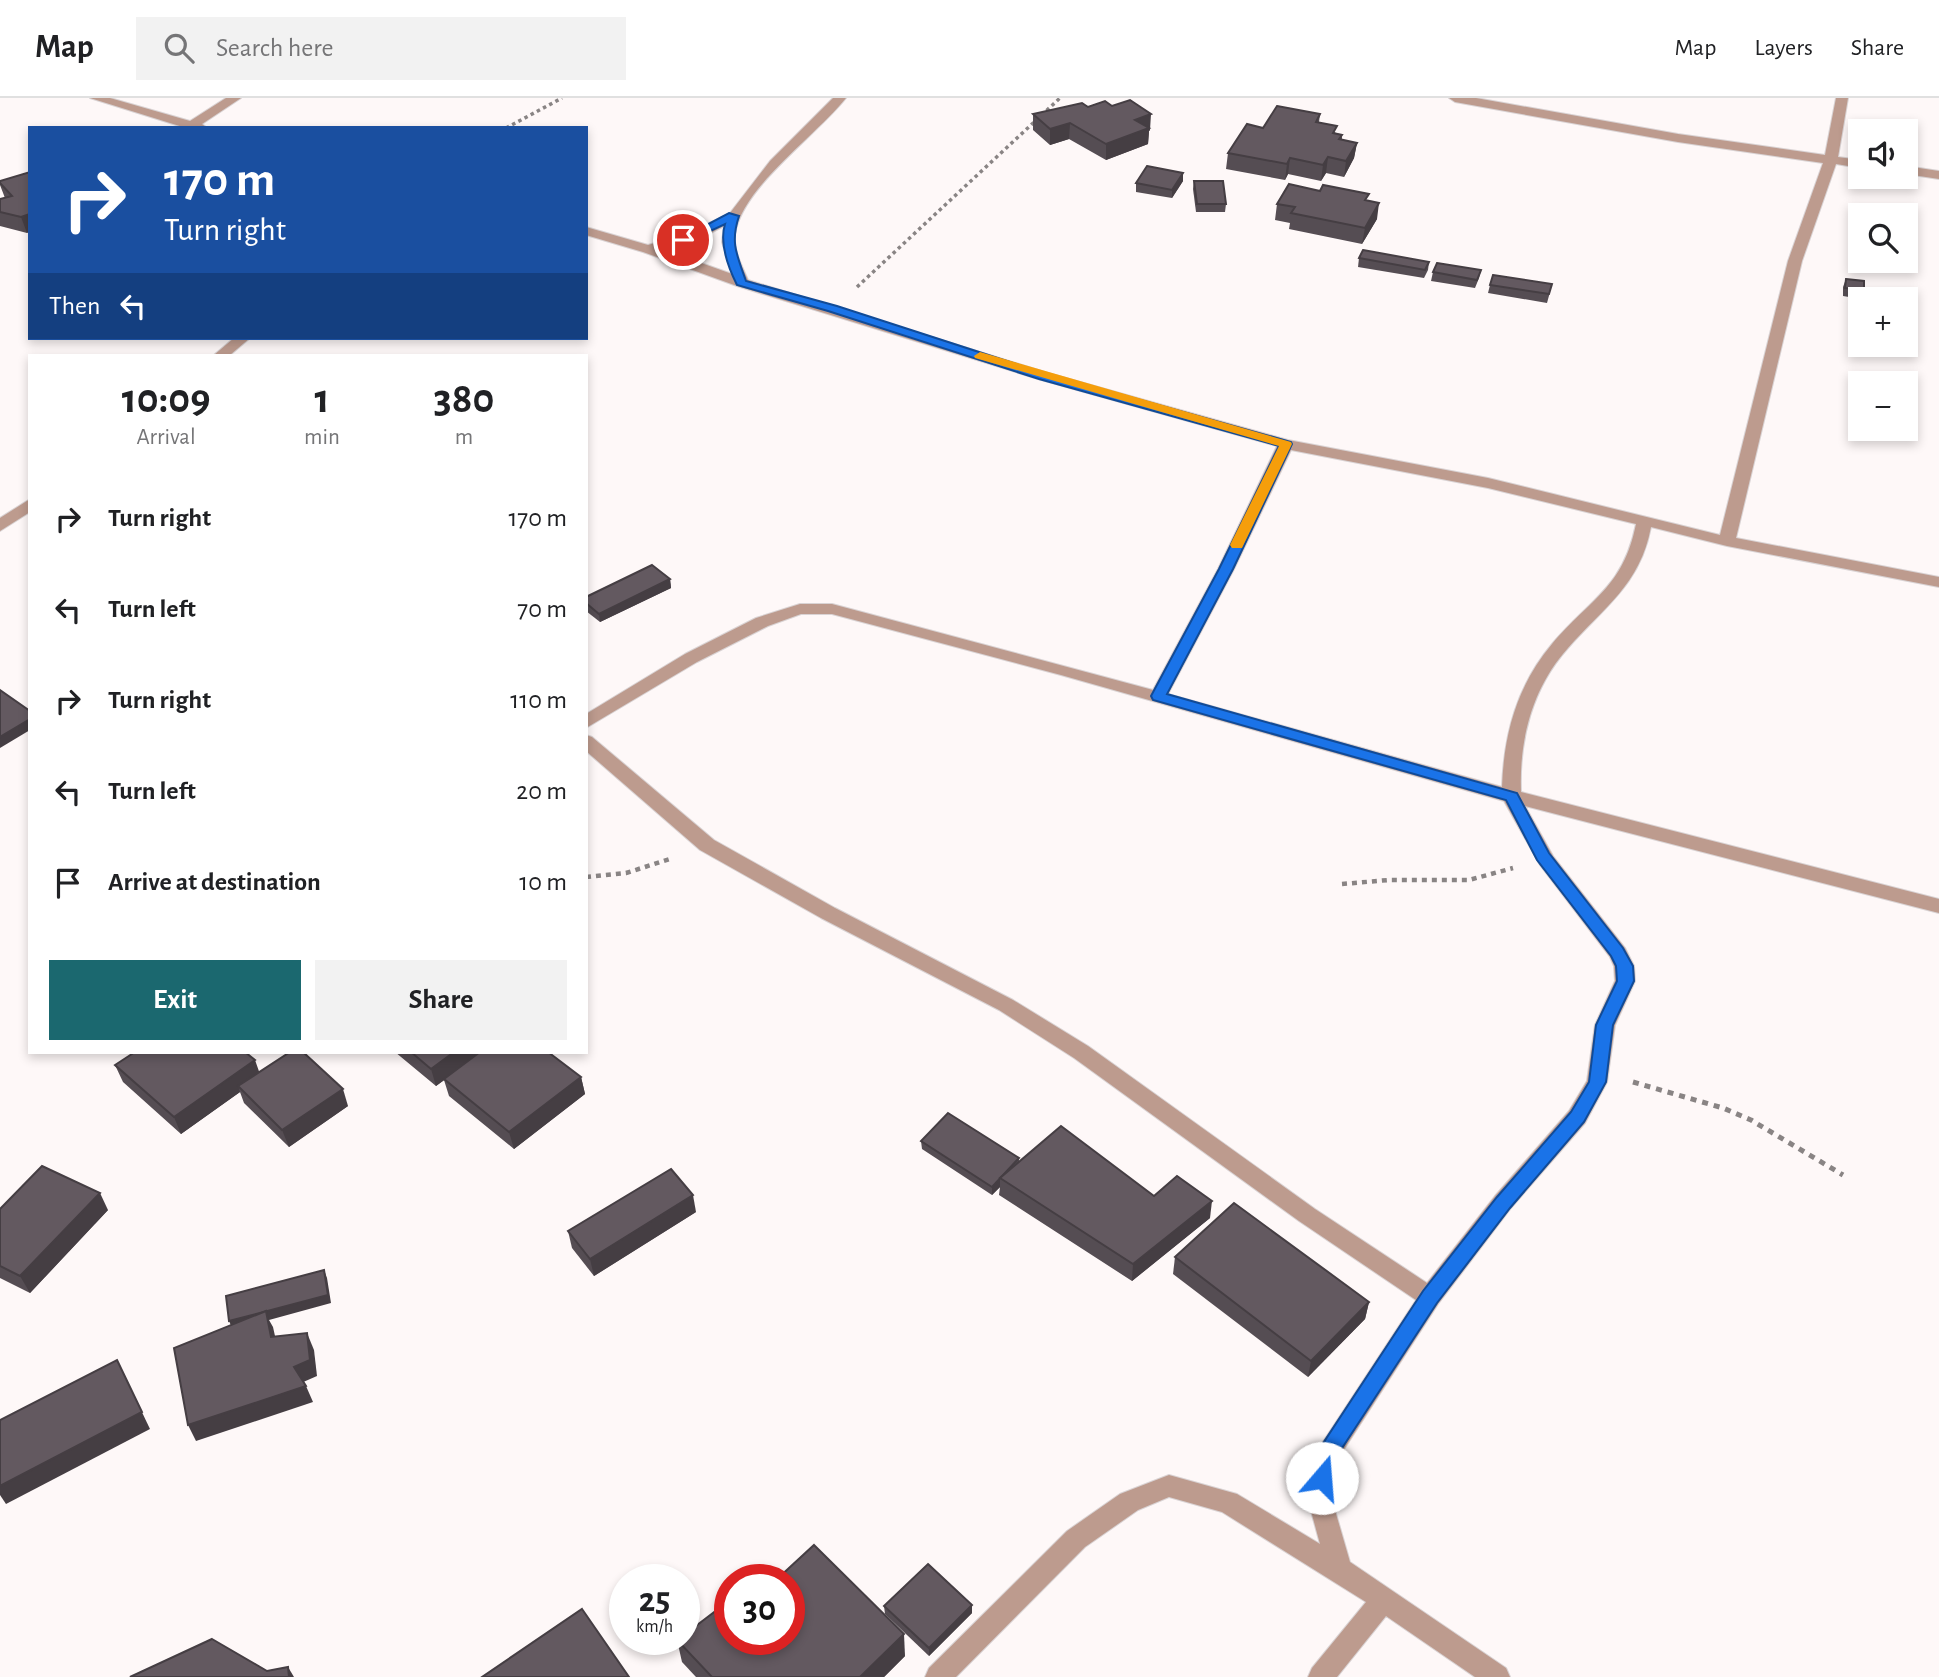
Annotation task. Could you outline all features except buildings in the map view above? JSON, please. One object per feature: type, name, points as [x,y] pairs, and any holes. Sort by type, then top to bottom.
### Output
[{"type":"street","points":[[96,98],[193,126]]},
{"type":"street","points":[[197,126],[235,98]]},
{"type":"street","points":[[741,283],[727,234],[733,216],[758,182],[840,98]]},
{"type":"street","points":[[1455,98],[1678,138],[1848,162]]},
{"type":"street","points":[[1727,541],[1795,261],[1831,159],[1842,98]]},
{"type":"street","points":[[1918,172],[1939,175]]},
{"type":"street","points":[[648,249],[694,236],[733,216]]},
{"type":"street","points":[[588,232],[648,249],[741,283],[833,309],[1043,376],[1286,444],[1488,482],[1644,523],[1939,582]]},
{"type":"street","points":[[221,354],[240,340]]},
{"type":"street","points":[[1158,696],[1226,569],[1286,444]]},
{"type":"street","points":[[0,526],[28,505]]},
{"type":"street","points":[[1339,1569],[1320,1500],[1325,1457],[1430,1297],[1503,1202],[1577,1117],[1597,1082],[1605,1025],[1625,981],[1624,966],[1618,953],[1542,856],[1511,796],[1512,755],[1520,715],[1533,682],[1549,656],[1608,599],[1630,573],[1641,548],[1644,523]]},
{"type":"street","points":[[588,721],[691,658],[762,622],[800,609],[832,608],[1158,696],[1511,796],[1939,906]]},
{"type":"street","points":[[588,743],[707,845],[828,913],[1006,1005],[1070,1045],[1307,1216],[1430,1297]]},
{"type":"street","points":[[938,1677],[1076,1539],[1129,1502],[1169,1486],[1227,1502],[1339,1569],[1497,1677]]},
{"type":"street","points":[[1321,1677],[1384,1599]]},
{"type":"path","points":[[510,126],[562,98]]},
{"type":"path","points":[[833,309],[1060,98]]},
{"type":"path","points":[[588,877],[626,873],[654,866],[707,845]]},
{"type":"path","points":[[1342,884],[1397,880],[1469,882],[1494,876],[1542,856]]},
{"type":"path","points":[[1597,1082],[1633,1082],[1723,1108],[1751,1120],[1843,1175]]},
{"type":"slow traffic","points":[[980,356],[1286,444],[1237,545]]},
{"type":"route","points":[[683,240],[733,216],[727,234],[729,250],[741,283],[833,309],[1043,376],[1286,444],[1226,569],[1158,696],[1511,796],[1542,856],[1618,953],[1624,966],[1625,981],[1605,1025],[1597,1082],[1577,1117],[1503,1202],[1430,1297],[1325,1457],[1322,1478]]}]
